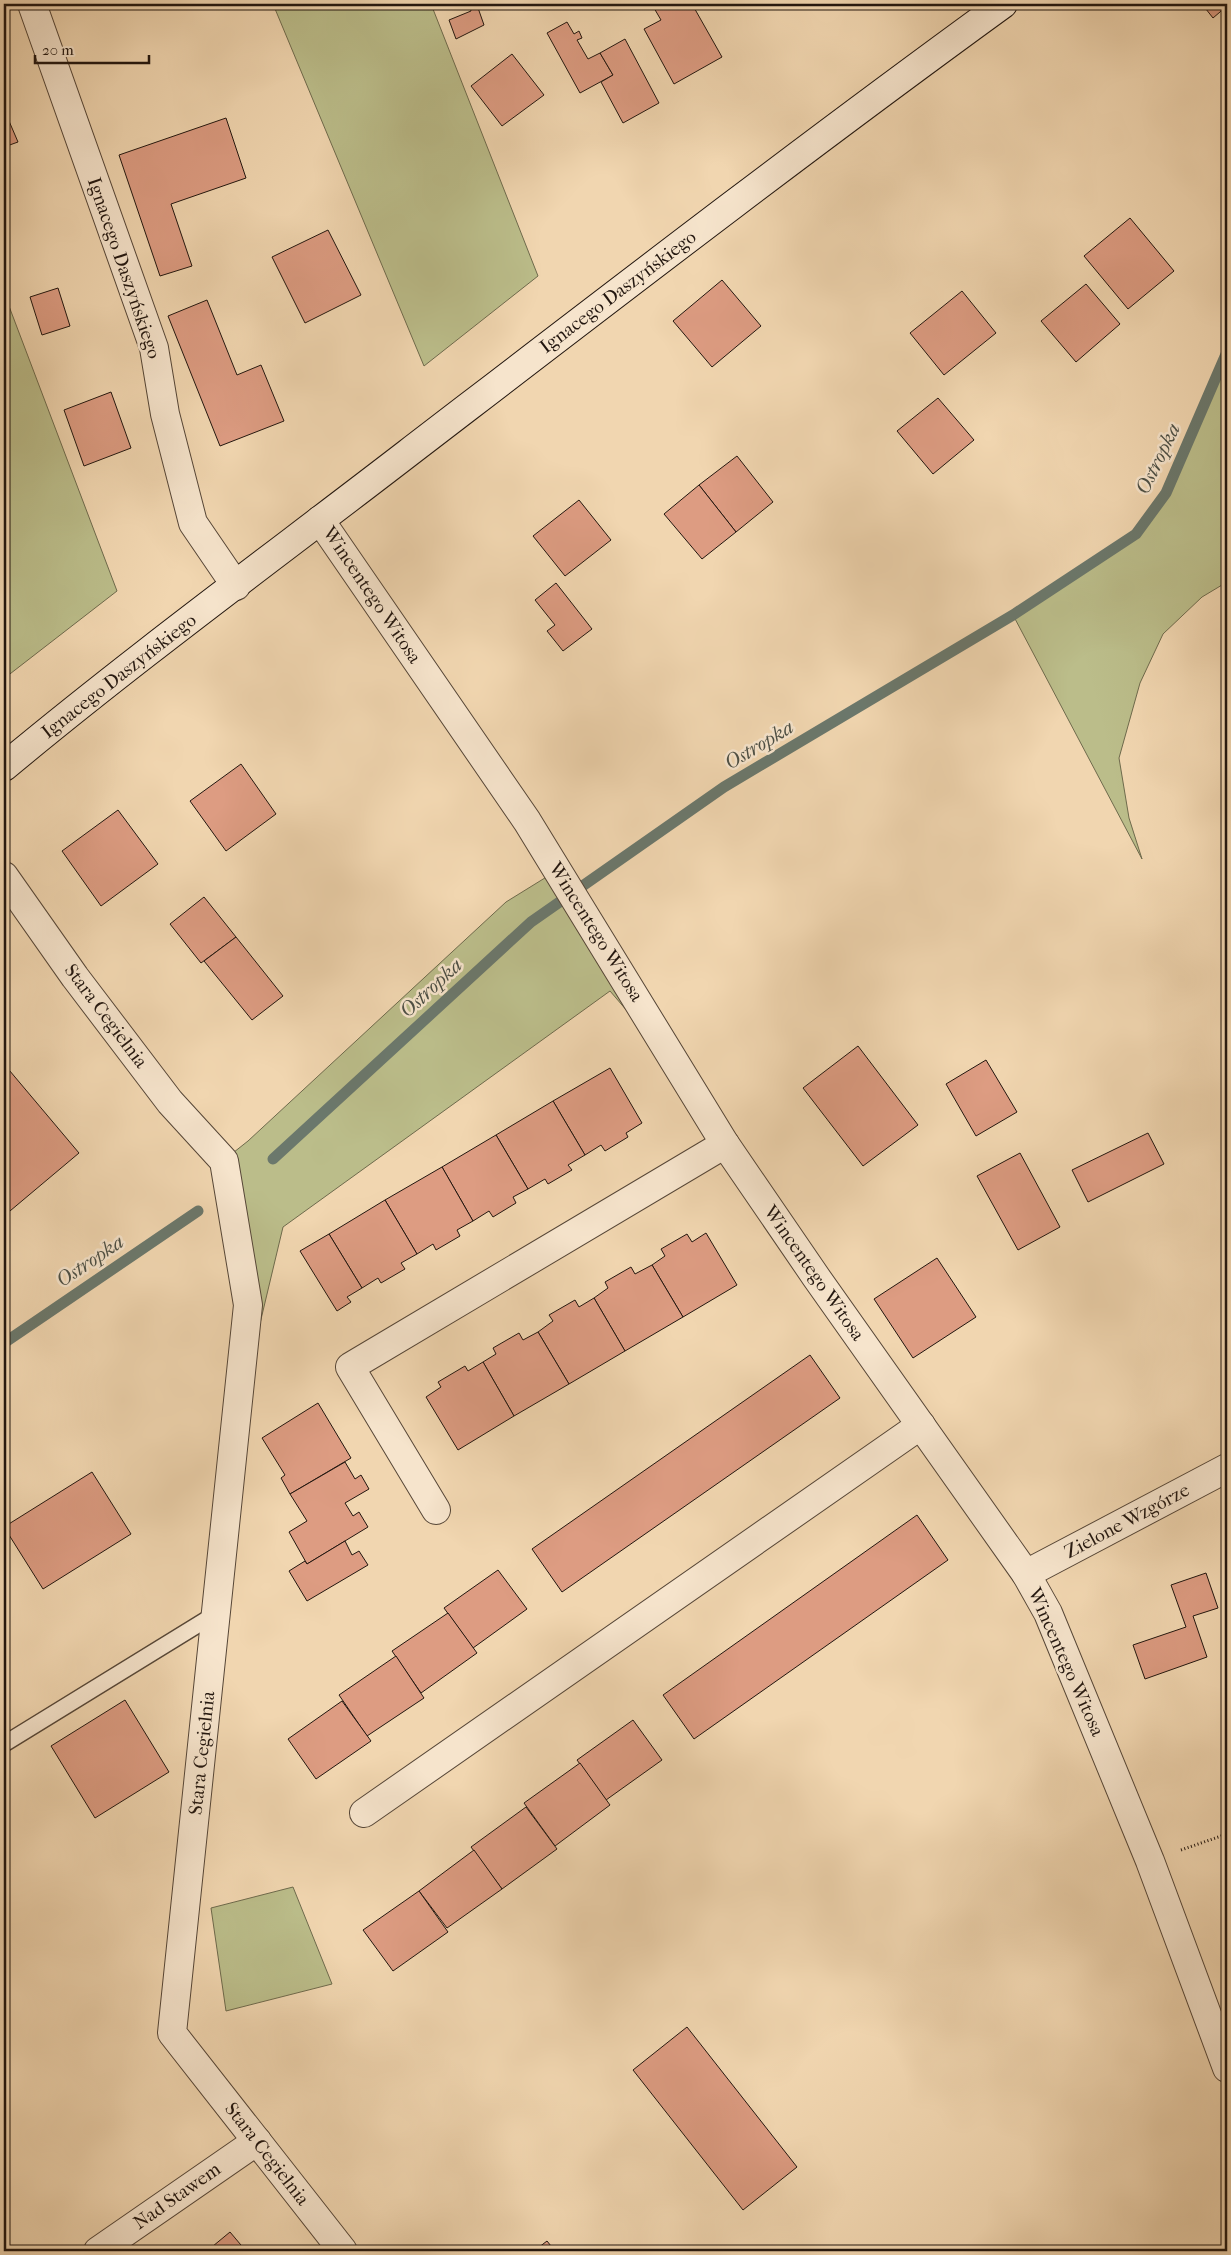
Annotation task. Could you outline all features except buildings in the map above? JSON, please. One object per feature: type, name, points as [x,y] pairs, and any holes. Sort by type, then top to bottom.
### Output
[{"type":"street","name":"Ignacego Daszyńskiego","points":[[32,4],[154,348],[165,414],[192,523],[236,586]]},
{"type":"street","name":"Ignacego Daszyńskiego","points":[[4,767],[52,727],[320,520],[827,132],[1003,4]]},
{"type":"street","name":"Wincentego Witosa","points":[[320,520],[553,862],[725,1144],[1026,1574],[1048,1613],[1150,1861],[1227,2068]]},
{"type":"street","name":"Stara Cegielnia","points":[[4,876],[76,977],[170,1102],[224,1161],[248,1305],[172,2033],[343,2251]]},
{"type":"street","points":[[436,1510],[350,1367],[725,1144]]},
{"type":"street","points":[[364,1813],[921,1425]]},
{"type":"street","name":"Zielone Wzgórze","points":[[1026,1574],[1227,1468]]},
{"type":"street","name":"Nad Stawem","points":[[98,2251],[257,2141]]},
{"type":"lane","points":[[4,1744],[217,1613]]},
{"type":"path","points":[[1150,1861],[1227,1834]]},
{"type":"green space","points":[[273,4],[431,4],[538,276],[424,366]]},
{"type":"green space","points":[[4,293],[117,591],[6,677],[4,671]]},
{"type":"green space","points":[[1227,352],[1227,582],[1202,597],[1163,634],[1140,683],[1119,758],[1129,818],[1142,859],[1013,615],[1136,534],[1166,493]]},
{"type":"green space","points":[[561,868],[699,1095],[610,991],[283,1227],[237,1420],[248,1305],[224,1160],[248,1141],[506,902]]},
{"type":"green space","points":[[293,1887],[332,1984],[226,2011],[211,1908]]},
{"type":"waterway","name":"Ostropka","points":[[273,1159],[531,922],[724,787],[1013,615],[1136,534],[1166,493],[1227,352]]},
{"type":"waterway","name":"Ostropka","points":[[4,1343],[198,1211]]}]
